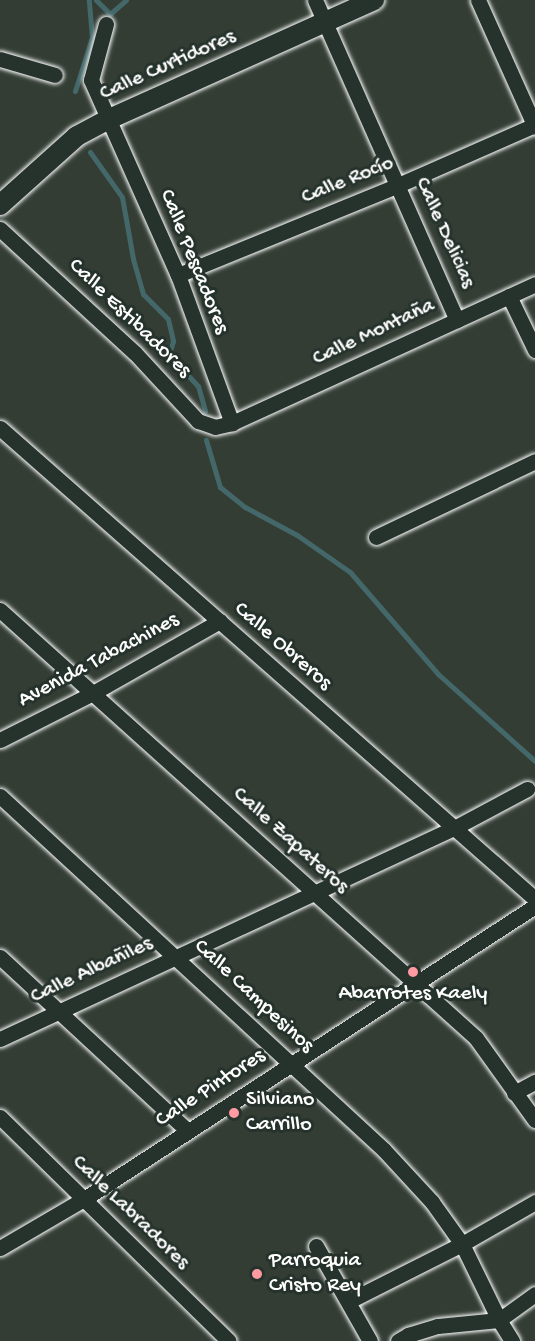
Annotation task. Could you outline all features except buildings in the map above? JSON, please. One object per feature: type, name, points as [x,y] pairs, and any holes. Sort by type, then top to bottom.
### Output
[{"type":"street","name":"Calle Delicias","points":[[315,0],[457,320]]},
{"type":"street","name":"Calle Curtidores","points":[[0,206],[77,136],[107,120],[375,0]]},
{"type":"street","points":[[478,0],[535,126]]},
{"type":"street","name":"Calle Pescadores","points":[[106,24],[91,80],[178,275],[232,423]]},
{"type":"street","points":[[0,59],[55,75]]},
{"type":"street","name":"Calle Rocío","points":[[178,275],[535,126]]},
{"type":"street","name":"Calle Estibadores","points":[[0,229],[135,353],[198,421],[215,427],[232,423]]},
{"type":"street","name":"Calle Montaña","points":[[232,423],[535,284]]},
{"type":"street","points":[[509,296],[535,350]]},
{"type":"street","name":"Calle Obreros","points":[[0,428],[535,899]]},
{"type":"street","points":[[376,537],[535,461]]},
{"type":"street","name":"Calle Zapateros","points":[[0,610],[476,1038],[535,1120]]},
{"type":"street","name":"Avenida Tabachines","points":[[0,740],[93,693],[220,621]]},
{"type":"street","name":"Calle Albañiles","points":[[0,1039],[454,828],[527,789]]},
{"type":"street","name":"Calle Campesinos","points":[[0,796],[384,1150],[432,1202],[462,1244],[499,1320],[512,1341]]},
{"type":"street","name":"Calle Pintores","points":[[0,1248],[84,1199],[535,906]]},
{"type":"street","points":[[0,957],[188,1131]]},
{"type":"street","points":[[514,1093],[535,1082]]},
{"type":"street","name":"Calle Labradores","points":[[0,1116],[229,1341]]},
{"type":"street","points":[[349,1301],[462,1244],[535,1202]]},
{"type":"street","points":[[316,1246],[370,1341]]},
{"type":"street","points":[[398,1341],[408,1335],[438,1326],[499,1320],[535,1294]]},
{"type":"waterway","points":[[75,91],[92,37],[89,0]]},
{"type":"waterway","points":[[96,0],[110,14],[126,0]]},
{"type":"waterway","points":[[90,152],[122,197],[133,259],[143,294],[168,319],[173,341],[169,355],[198,386],[205,411]]},
{"type":"waterway","points":[[206,440],[220,487],[245,507],[297,535],[350,572],[438,674],[535,761]]},
{"type":"place","name":"Abarrotes Kaely","points":[[413,972]]},
{"type":"place","name":"Silviano Carrillo","points":[[234,1113]]},
{"type":"place","name":"Parroquia Cristo Rey","points":[[257,1274]]}]
